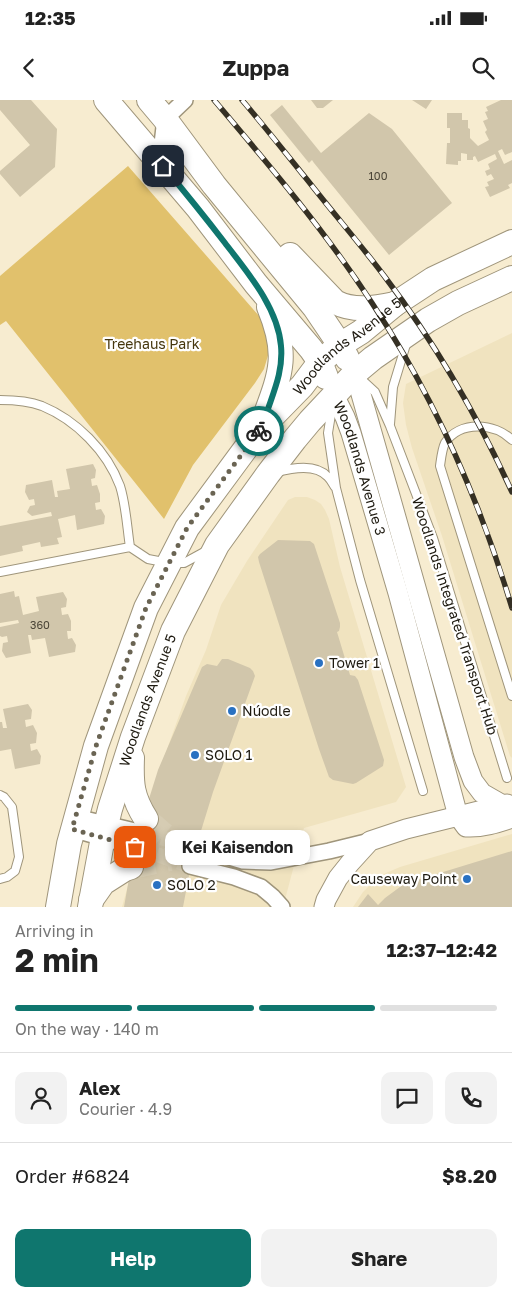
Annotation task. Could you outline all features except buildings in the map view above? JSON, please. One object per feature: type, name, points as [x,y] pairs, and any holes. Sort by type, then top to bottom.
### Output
[{"type":"main road","name":"Woodlands Avenue 3","points":[[106,100],[198,208],[256,284],[311,349],[320,362],[334,395]]},
{"type":"main road","name":"Woodlands Avenue 3","points":[[149,100],[182,141],[214,186],[316,308],[340,345],[355,373]]},
{"type":"main road","points":[[182,141],[335,302],[347,307],[360,308],[378,308],[395,304]]},
{"type":"main road","name":"Woodlands Avenue 5","points":[[58,907],[69,844],[96,746],[146,608],[187,528],[260,430],[302,386],[320,362],[395,304],[433,279],[512,242]]},
{"type":"main road","name":"Woodlands Avenue 5","points":[[91,904],[104,831],[133,736],[173,631],[216,545],[310,421],[355,373],[373,358],[428,320],[458,303],[512,278]]},
{"type":"main road","points":[[256,284],[274,319],[281,348],[278,382],[260,430]]},
{"type":"main road","points":[[133,736],[131,779],[143,825]]},
{"type":"main road","points":[[91,904],[103,883],[124,869],[133,857]]},
{"type":"street","points":[[163,166],[162,144],[165,119],[185,100]]},
{"type":"street","name":"Woodlands Avenue 3","points":[[355,373],[464,757],[473,781],[482,793],[509,809]]},
{"type":"street","name":"Woodlands Avenue 3","points":[[334,395],[346,417],[351,433],[398,593],[458,816]]},
{"type":"street","points":[[196,847],[243,861],[271,862],[370,841],[406,829],[458,816],[509,809]]},
{"type":"street","points":[[74,823],[104,831],[143,825]]},
{"type":"street","points":[[104,831],[133,857]]},
{"type":"street","points":[[324,907],[338,878],[370,841]]},
{"type":"street","points":[[190,866],[234,877],[261,887],[282,907]]},
{"type":"lane","name":"Woodlands Integrated Transport Hub","points":[[390,426],[393,387],[410,333]]},
{"type":"lane","name":"Woodlands Integrated Transport Hub","points":[[355,373],[374,392],[390,426],[433,538],[507,778]]},
{"type":"lane","points":[[334,395],[328,433],[336,488],[360,580],[423,791]]},
{"type":"lane","points":[[0,400],[17,400],[40,405],[70,422],[94,443],[106,458],[120,488],[130,546],[148,559],[184,564],[216,545]]},
{"type":"lane","points":[[512,440],[498,430],[485,426],[465,428],[446,443],[440,466],[512,696]]},
{"type":"lane","points":[[268,474],[294,468],[317,470],[327,475],[336,488]]},
{"type":"lane","points":[[0,572],[130,546]]},
{"type":"lane","points":[[0,795],[12,806],[19,857],[15,871],[7,877],[0,879]]},
{"type":"shaded area","points":[[512,333],[512,758],[442,536],[412,448],[403,403],[406,384]]},
{"type":"shaded area","points":[[295,497],[307,497],[315,500],[321,504],[329,519],[340,567],[406,787],[396,802],[304,828],[283,907],[122,907],[161,766],[186,696],[206,650],[221,605],[247,561],[288,500]]},
{"type":"shaded area","name":"Causeway Point","points":[[512,834],[512,907],[353,907],[363,892],[386,873],[400,867]]},
{"type":"green space","name":"Treehaus Park","points":[[128,166],[260,317],[268,334],[269,352],[264,369],[193,465],[164,519],[6,321],[0,325],[0,276]]},
{"type":"tunnel","points":[[146,819],[170,840]]},
{"type":"tunnel","points":[[139,832],[196,847]]},
{"type":"tunnel","points":[[135,847],[190,866]]},
{"type":"tunnel","points":[[131,867],[170,859]]},
{"type":"railway","points":[[214,100],[316,225],[354,276],[395,339],[416,375],[470,489],[512,608]]},
{"type":"railway","points":[[242,100],[367,253],[421,328],[470,408],[512,492]]},
{"type":"way so far","points":[[135,847],[72,829],[96,746],[146,608],[178,545],[187,528],[259,431]]},
{"type":"place","name":"Tower 1","points":[[319,663]]},
{"type":"place","name":"Núodle","points":[[232,711]]},
{"type":"place","name":"SOLO 1","points":[[195,755]]},
{"type":"place","name":"Kei Kaisendon","points":[[135,847]]},
{"type":"place","name":"Causeway Point","points":[[467,879]]},
{"type":"place","name":"SOLO 2","points":[[157,885]]},
{"type":"route","points":[[163,166],[256,284],[268,305],[278,331],[281,348],[278,382],[259,431]]}]
